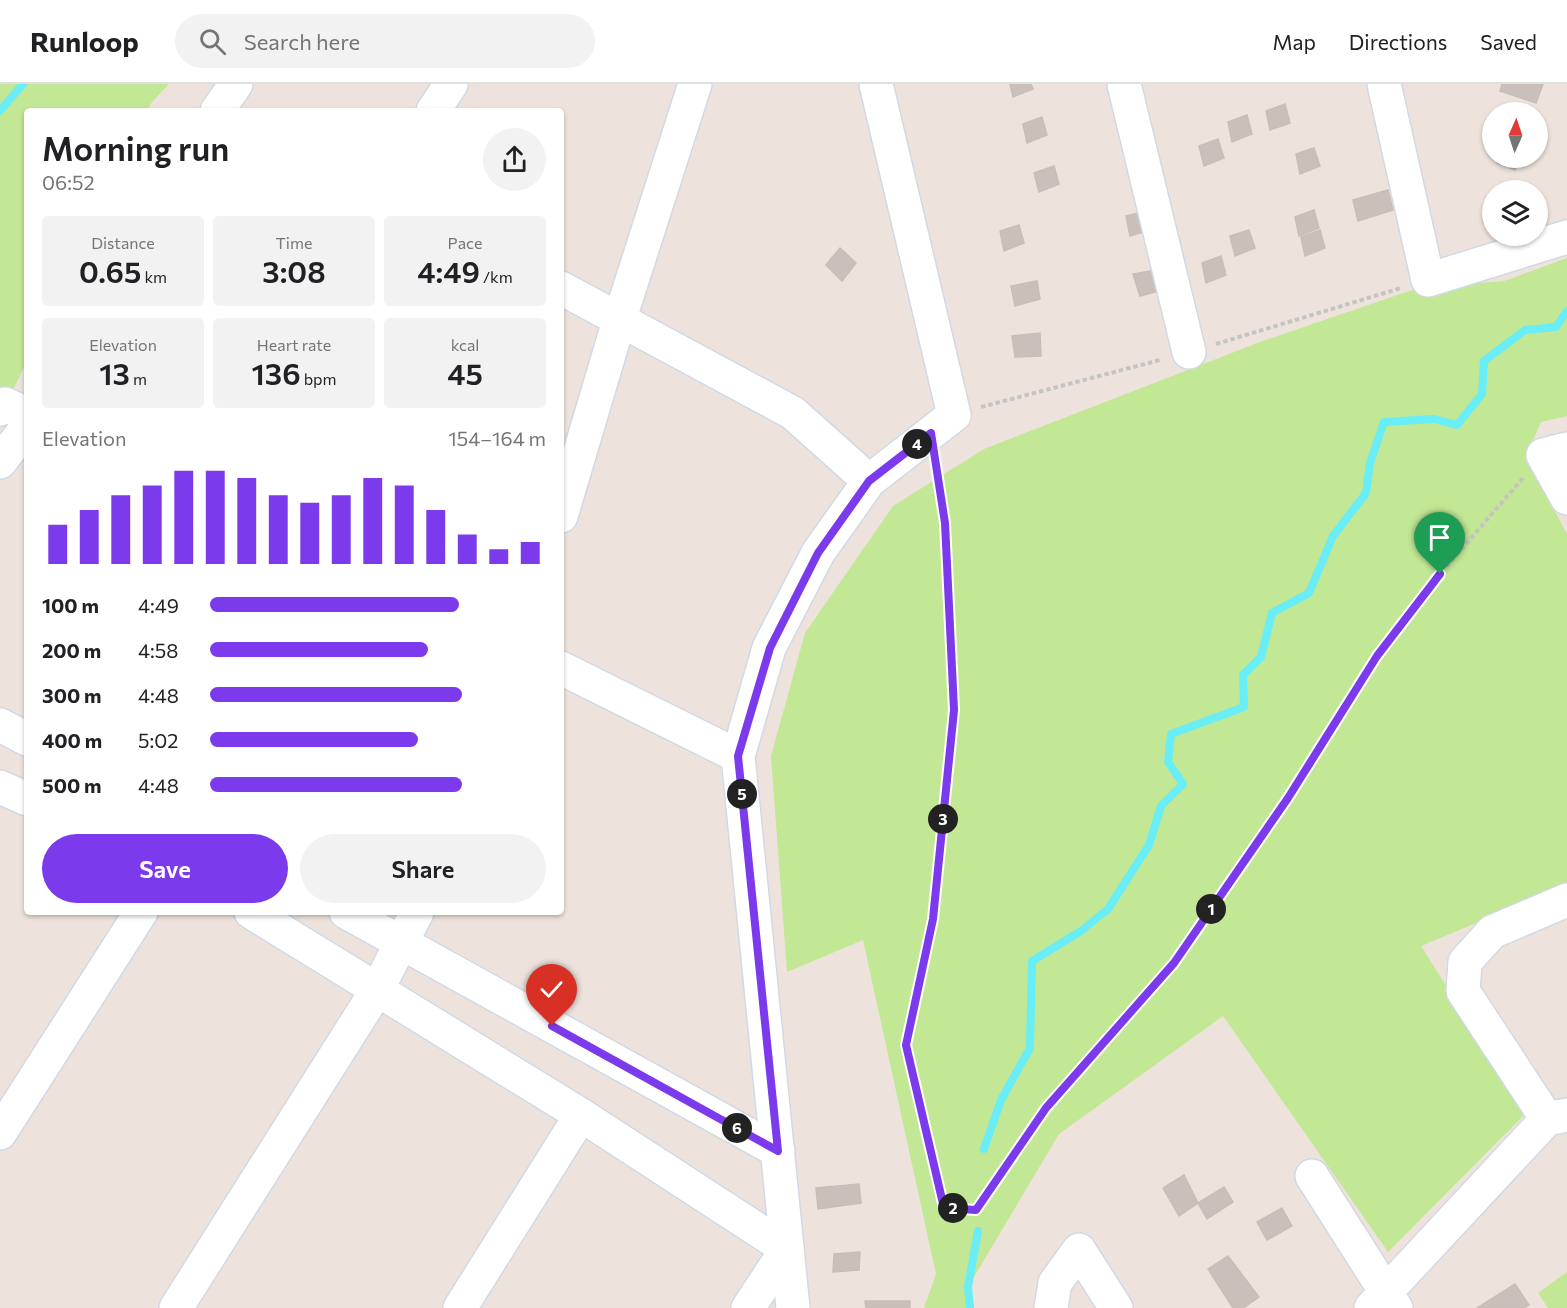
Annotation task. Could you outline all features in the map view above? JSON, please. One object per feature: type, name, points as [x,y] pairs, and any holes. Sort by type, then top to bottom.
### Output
[{"type":"street","points":[[435,108],[451,84]]},
{"type":"street","points":[[564,506],[619,321],[695,84]]},
{"type":"street","points":[[793,1308],[738,756],[770,648],[818,553],[869,481],[943,424],[876,84]]},
{"type":"street","points":[[1124,84],[1189,352]]},
{"type":"street","points":[[1384,84],[1428,280],[1567,237]]},
{"type":"street","points":[[564,290],[793,413],[869,481]]},
{"type":"street","points":[[0,409],[5,404],[24,413]]},
{"type":"street","points":[[0,462],[24,431]]},
{"type":"street","points":[[1555,452],[1567,498]]},
{"type":"street","points":[[564,669],[738,756]]},
{"type":"street","points":[[0,724],[24,737]]},
{"type":"street","points":[[0,787],[24,798]]},
{"type":"street","points":[[1312,1176],[1384,1303],[1557,1117],[1463,991],[1465,962],[1492,932],[1567,900]]},
{"type":"street","points":[[0,1133],[139,915]]},
{"type":"street","points":[[256,915],[581,1115],[787,1249]]},
{"type":"street","points":[[351,915],[778,1151]]},
{"type":"street","points":[[176,1308],[377,990],[416,915]]},
{"type":"street","points":[[460,1308],[581,1115]]},
{"type":"street","points":[[748,1308],[787,1249]]},
{"type":"street","points":[[1051,1308],[1055,1283],[1079,1250],[1116,1308]]},
{"type":"path","points":[[943,424],[945,523],[954,710],[933,919],[906,1045],[944,1208],[976,1210],[1046,1108],[1174,963],[1288,798],[1377,656],[1440,574],[1555,452]]},
{"type":"green space","points":[[0,84],[169,84],[149,108],[24,108],[24,367],[12,392],[0,408]]},
{"type":"green space","points":[[1567,258],[1567,416],[1541,422],[1526,457],[1567,534],[1567,885],[1421,946],[1526,1113],[1388,1252],[1223,1016],[1059,1134],[968,1287],[970,1308],[924,1308],[936,1274],[863,940],[787,972],[771,756],[805,633],[893,506],[984,449],[1260,342],[1418,288],[1504,281]]},
{"type":"green space","points":[[1567,1272],[1567,1308],[1548,1308],[1538,1293]]},
{"type":"building","points":[[1010,84],[1031,84],[1033,89],[1013,97]]},
{"type":"building","points":[[1502,84],[1543,84],[1536,102],[1500,91]]},
{"type":"building","points":[[1285,104],[1290,123],[1270,130],[1266,111]]},
{"type":"building","points":[[1247,115],[1252,134],[1232,142],[1228,122]]},
{"type":"building","points":[[1042,117],[1047,135],[1027,143],[1023,124]]},
{"type":"building","points":[[1218,139],[1224,158],[1204,166],[1199,146]]},
{"type":"building","points":[[1314,148],[1320,166],[1300,174],[1296,154]]},
{"type":"building","points":[[1054,166],[1059,184],[1039,192],[1034,173]]},
{"type":"building","points":[[1388,190],[1393,210],[1358,221],[1353,200]]},
{"type":"building","points":[[1150,210],[1156,228],[1130,236],[1126,216]]},
{"type":"building","points":[[1314,210],[1319,228],[1299,236],[1295,217]]},
{"type":"building","points":[[1019,225],[1024,243],[1004,251],[1000,231]]},
{"type":"building","points":[[1249,230],[1255,248],[1235,256],[1230,236]]},
{"type":"building","points":[[1320,230],[1325,248],[1305,256],[1301,237]]},
{"type":"building","points":[[840,248],[856,263],[842,281],[826,265]]},
{"type":"building","points":[[1221,256],[1226,275],[1206,283],[1202,263]]},
{"type":"building","points":[[1155,270],[1159,291],[1140,296],[1133,274]]},
{"type":"building","points":[[1037,281],[1040,299],[1015,306],[1011,286]]},
{"type":"building","points":[[1040,333],[1041,356],[1015,357],[1012,336]]},
{"type":"building","points":[[1184,1175],[1198,1203],[1179,1216],[1163,1188]]},
{"type":"building","points":[[859,1184],[861,1203],[818,1209],[816,1188]]},
{"type":"building","points":[[1224,1187],[1233,1202],[1207,1219],[1198,1203]]},
{"type":"building","points":[[1282,1208],[1292,1226],[1267,1240],[1257,1222]]},
{"type":"building","points":[[860,1252],[859,1270],[833,1272],[834,1254]]},
{"type":"building","points":[[1228,1256],[1259,1297],[1243,1308],[1233,1308],[1208,1269]]},
{"type":"building","points":[[1515,1284],[1529,1305],[1524,1308],[1477,1308]]},
{"type":"building","points":[[865,1301],[910,1301],[910,1308],[866,1308]]},
{"type":"waterway","points":[[0,111],[23,84]]},
{"type":"waterway","points":[[984,1149],[1001,1100],[1030,1048],[1032,961],[1081,931],[1108,909],[1149,845],[1161,806],[1183,784],[1168,762],[1171,734],[1244,707],[1243,675],[1261,657],[1272,613],[1309,593],[1333,536],[1366,493],[1370,463],[1384,422],[1434,419],[1457,425],[1482,394],[1484,361],[1525,330],[1556,327],[1567,311]]},
{"type":"waterway","points":[[970,1308],[968,1287],[978,1231]]},
{"type":"route","points":[[552,1026],[778,1151],[738,756],[770,648],[818,553],[869,481],[931,433],[945,523],[954,710],[933,919],[906,1045],[944,1208],[976,1210],[1046,1108],[1174,963],[1288,798],[1377,656],[1440,574]]}]
